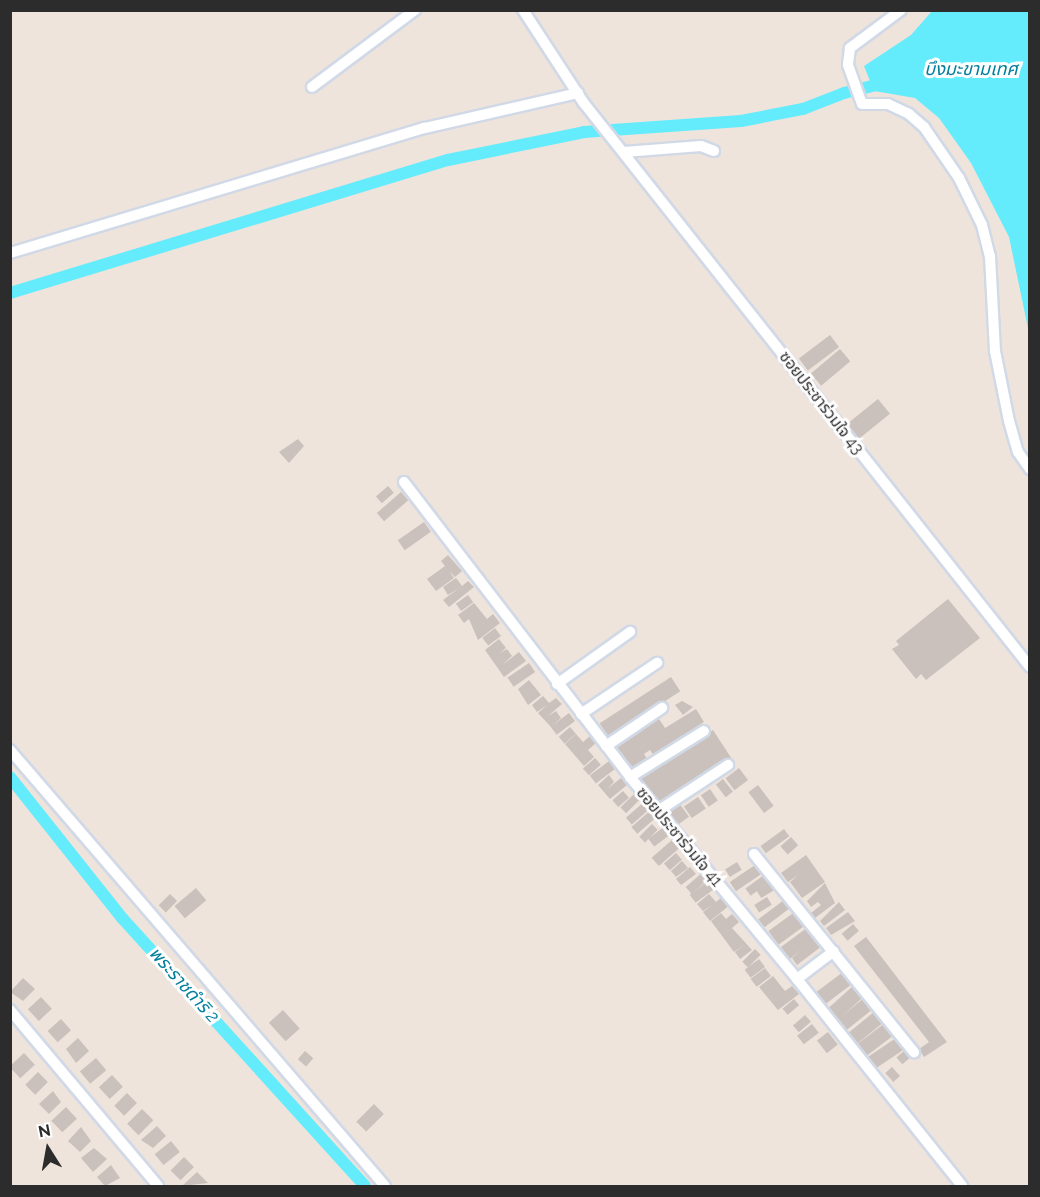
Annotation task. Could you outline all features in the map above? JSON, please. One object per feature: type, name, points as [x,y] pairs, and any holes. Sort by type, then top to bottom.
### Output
[{"type":"street","name":"ซอยประชาร่วมใจ 43","points":[[523,10],[581,97],[613,139],[1029,667]]},
{"type":"street","points":[[901,10],[850,48],[848,65],[862,104],[888,104],[909,114],[924,127],[959,178],[982,225],[990,256],[1000,375],[1018,452],[1029,469]]},
{"type":"street","points":[[312,87],[409,12]]},
{"type":"street","points":[[10,254],[415,131],[581,97]]},
{"type":"street","points":[[624,152],[701,146],[714,151]]},
{"type":"street","name":"ซอยประชาร่วมใจ 41","points":[[404,482],[580,714],[797,979],[962,1186]]},
{"type":"street","points":[[557,684],[630,632]]},
{"type":"street","points":[[580,714],[657,663]]},
{"type":"street","points":[[606,746],[662,708]]},
{"type":"street","points":[[630,777],[704,731]]},
{"type":"street","points":[[10,750],[385,1186]]},
{"type":"street","points":[[658,811],[728,765]]},
{"type":"street","points":[[754,854],[914,1052]]},
{"type":"street","points":[[797,979],[834,951]]},
{"type":"street","points":[[10,1010],[158,1186]]},
{"type":"water","name":"บึงมะขามเทศ","points":[[932,11],[1029,11],[1029,333],[1009,237],[971,163],[939,118],[915,98],[874,91],[864,66],[911,35]]},
{"type":"building","points":[[830,335],[839,347],[808,370],[799,358]]},
{"type":"building","points":[[840,349],[850,361],[821,386],[811,373]]},
{"type":"building","points":[[878,399],[890,414],[858,440],[846,425]]},
{"type":"building","points":[[298,439],[304,446],[289,463],[279,452]]},
{"type":"building","points":[[388,486],[394,493],[382,503],[376,496]]},
{"type":"building","points":[[401,492],[408,500],[384,521],[377,513]]},
{"type":"building","points":[[424,522],[431,532],[405,550],[398,540]]},
{"type":"building","points":[[448,555],[462,571],[455,577],[449,571],[454,578],[436,591],[427,579],[445,566],[441,561]]},
{"type":"building","points":[[456,578],[462,586],[468,581],[474,587],[449,607],[443,600],[459,588],[448,595],[443,587]]},
{"type":"building","points":[[468,595],[473,602],[461,611],[456,604]]},
{"type":"building","points":[[948,599],[980,638],[926,680],[921,674],[916,679],[892,649],[899,645],[896,641]]},
{"type":"building","points":[[474,603],[487,619],[493,614],[500,623],[478,640],[469,619],[464,623],[458,615]]},
{"type":"building","points":[[495,628],[501,636],[488,646],[482,638]]},
{"type":"building","points":[[499,639],[506,648],[500,653],[507,649],[512,656],[502,665],[519,652],[526,661],[504,677],[485,650]]},
{"type":"building","points":[[529,663],[535,672],[514,687],[507,678]]},
{"type":"building","points":[[671,677],[680,691],[609,738],[600,723]]},
{"type":"building","points":[[529,680],[541,695],[528,705],[518,689]]},
{"type":"building","points":[[543,696],[549,703],[556,698],[562,704],[548,716],[556,711],[561,718],[551,727],[538,713],[547,705],[537,712],[532,705]]},
{"type":"building","points":[[682,701],[693,707],[683,715],[675,705]]},
{"type":"building","points":[[696,709],[704,722],[654,756],[650,750],[644,754],[648,760],[632,771],[612,746],[657,716],[665,728]]},
{"type":"building","points":[[569,713],[575,721],[557,735],[551,727]]},
{"type":"building","points":[[570,727],[576,734],[565,744],[559,737]]},
{"type":"building","points":[[713,730],[732,759],[658,807],[639,778]]},
{"type":"building","points":[[576,734],[583,742],[590,736],[596,743],[588,750],[594,757],[584,766],[565,744]]},
{"type":"building","points":[[595,758],[601,765],[589,775],[583,768]]},
{"type":"building","points":[[609,761],[615,769],[596,783],[590,775]]},
{"type":"building","points":[[739,768],[748,780],[734,790],[725,778]]},
{"type":"building","points":[[609,775],[614,782],[607,789],[621,778],[627,785],[610,799],[598,785]]},
{"type":"building","points":[[723,779],[733,792],[726,797],[716,785]]},
{"type":"building","points":[[758,785],[774,806],[764,813],[748,792]]},
{"type":"building","points":[[710,789],[718,801],[709,807],[701,795]]},
{"type":"building","points":[[623,791],[629,798],[618,807],[612,800]]},
{"type":"building","points":[[636,792],[642,798],[626,813],[620,808]]},
{"type":"building","points":[[698,797],[706,809],[692,818],[684,807]]},
{"type":"building","points":[[644,802],[650,809],[632,825],[626,818]]},
{"type":"building","points":[[679,803],[689,817],[677,826],[667,812]]},
{"type":"building","points":[[651,810],[657,817],[637,834],[631,827]]},
{"type":"building","points":[[652,824],[658,830],[645,842],[639,837]]},
{"type":"building","points":[[665,826],[671,834],[654,847],[648,839]]},
{"type":"building","points":[[784,829],[789,836],[766,853],[761,846]]},
{"type":"building","points":[[791,837],[798,845],[788,854],[780,846]]},
{"type":"building","points":[[672,840],[679,848],[659,866],[652,858]]},
{"type":"building","points":[[676,853],[682,860],[670,870],[664,863]]},
{"type":"building","points":[[806,855],[825,882],[802,898],[790,882],[798,875],[788,882],[781,873]]},
{"type":"building","points":[[682,861],[688,868],[676,877],[671,871]]},
{"type":"building","points":[[737,862],[742,870],[730,877],[725,869]]},
{"type":"building","points":[[758,863],[764,872],[736,891],[730,882]]},
{"type":"building","points":[[690,867],[696,874],[681,885],[676,879]]},
{"type":"building","points":[[703,872],[709,879],[692,894],[686,887]]},
{"type":"building","points":[[764,875],[769,882],[751,896],[745,889]]},
{"type":"building","points":[[708,881],[714,889],[696,903],[690,895]]},
{"type":"building","points":[[770,882],[775,890],[761,898],[756,890]]},
{"type":"building","points":[[825,883],[835,903],[815,918],[811,913],[821,905],[818,902],[811,907],[807,901]]},
{"type":"building","points":[[196,888],[206,900],[185,918],[175,906]]},
{"type":"building","points":[[170,894],[177,901],[166,912],[159,905]]},
{"type":"building","points":[[709,894],[716,902],[723,896],[730,905],[710,921],[703,912],[712,905],[703,911],[697,904]]},
{"type":"building","points":[[767,897],[772,905],[759,913],[754,905]]},
{"type":"building","points":[[784,900],[790,908],[764,927],[758,919]]},
{"type":"building","points":[[839,902],[845,910],[824,926],[820,921]]},
{"type":"building","points":[[796,911],[806,925],[778,945],[768,931]]},
{"type":"building","points":[[848,912],[855,921],[831,935],[826,928]]},
{"type":"building","points":[[721,913],[726,919],[732,914],[739,922],[732,928],[752,950],[740,959],[735,952],[745,944],[734,952],[711,921]]},
{"type":"building","points":[[853,924],[859,931],[848,941],[842,934]]},
{"type":"building","points":[[808,927],[822,946],[797,965],[792,958],[802,949],[790,959],[781,947]]},
{"type":"building","points":[[866,937],[947,1042],[924,1057],[919,1049],[929,1042],[854,946]]},
{"type":"building","points":[[755,949],[761,955],[748,967],[742,962]]},
{"type":"building","points":[[759,959],[765,967],[751,978],[745,970]]},
{"type":"building","points":[[765,968],[771,976],[757,987],[751,979]]},
{"type":"building","points":[[843,972],[852,984],[822,1006],[813,994]]},
{"type":"building","points":[[773,976],[785,991],[792,986],[799,994],[778,1010],[759,987]]},
{"type":"building","points":[[23,978],[35,989],[23,1001],[10,992]]},
{"type":"building","points":[[853,986],[863,997],[836,1021],[826,1010]]},
{"type":"building","points":[[41,997],[52,1009],[39,1021],[28,1009]]},
{"type":"building","points":[[864,998],[873,1009],[843,1033],[834,1022]]},
{"type":"building","points":[[794,999],[799,1005],[788,1015],[783,1009]]},
{"type":"building","points":[[283,1010],[300,1029],[286,1041],[269,1023]]},
{"type":"building","points":[[874,1012],[883,1023],[855,1046],[846,1035]]},
{"type":"building","points":[[805,1015],[811,1022],[799,1032],[793,1025]]},
{"type":"building","points":[[61,1019],[71,1030],[58,1042],[48,1031]]},
{"type":"building","points":[[885,1023],[894,1035],[865,1057],[856,1045]]},
{"type":"building","points":[[812,1024],[819,1033],[804,1044],[797,1036]]},
{"type":"building","points":[[828,1032],[838,1045],[827,1053],[817,1041]]},
{"type":"building","points":[[78,1038],[89,1051],[76,1063],[66,1049]]},
{"type":"building","points":[[896,1038],[904,1050],[872,1071],[864,1059]]},
{"type":"building","points":[[305,1051],[313,1058],[306,1067],[298,1059]]},
{"type":"building","points":[[904,1051],[910,1058],[902,1064],[896,1058]]},
{"type":"building","points":[[24,1053],[35,1065],[20,1078],[10,1066]]},
{"type":"building","points":[[96,1058],[106,1070],[90,1084],[80,1071]]},
{"type":"building","points":[[892,1067],[900,1076],[893,1082],[885,1073]]},
{"type":"building","points":[[38,1072],[48,1082],[35,1095],[25,1085]]},
{"type":"building","points":[[112,1075],[123,1087],[110,1099],[99,1087]]},
{"type":"building","points":[[53,1091],[61,1102],[49,1114],[39,1104]]},
{"type":"building","points":[[127,1093],[137,1103],[124,1116],[114,1106]]},
{"type":"building","points":[[374,1104],[384,1114],[366,1132],[356,1122]]},
{"type":"building","points":[[66,1107],[77,1119],[62,1132],[51,1121]]},
{"type":"building","points":[[142,1109],[153,1120],[138,1135],[127,1124]]},
{"type":"building","points":[[157,1126],[166,1136],[153,1148],[141,1140]]},
{"type":"building","points":[[81,1127],[91,1141],[80,1152],[68,1141]]},
{"type":"building","points":[[171,1141],[180,1152],[163,1165],[155,1154]]},
{"type":"building","points":[[94,1148],[107,1159],[93,1172],[81,1158]]},
{"type":"building","points":[[184,1157],[194,1167],[180,1180],[171,1170]]},
{"type":"building","points":[[111,1165],[120,1178],[105,1186],[97,1177]]},
{"type":"building","points":[[197,1172],[208,1183],[182,1186]]},
{"type":"waterway","points":[[10,293],[448,160],[584,132],[741,121],[803,109],[844,93],[888,82]]},
{"type":"waterway","name":"พระราชดำริ 2","points":[[10,777],[123,919],[365,1186]]}]
